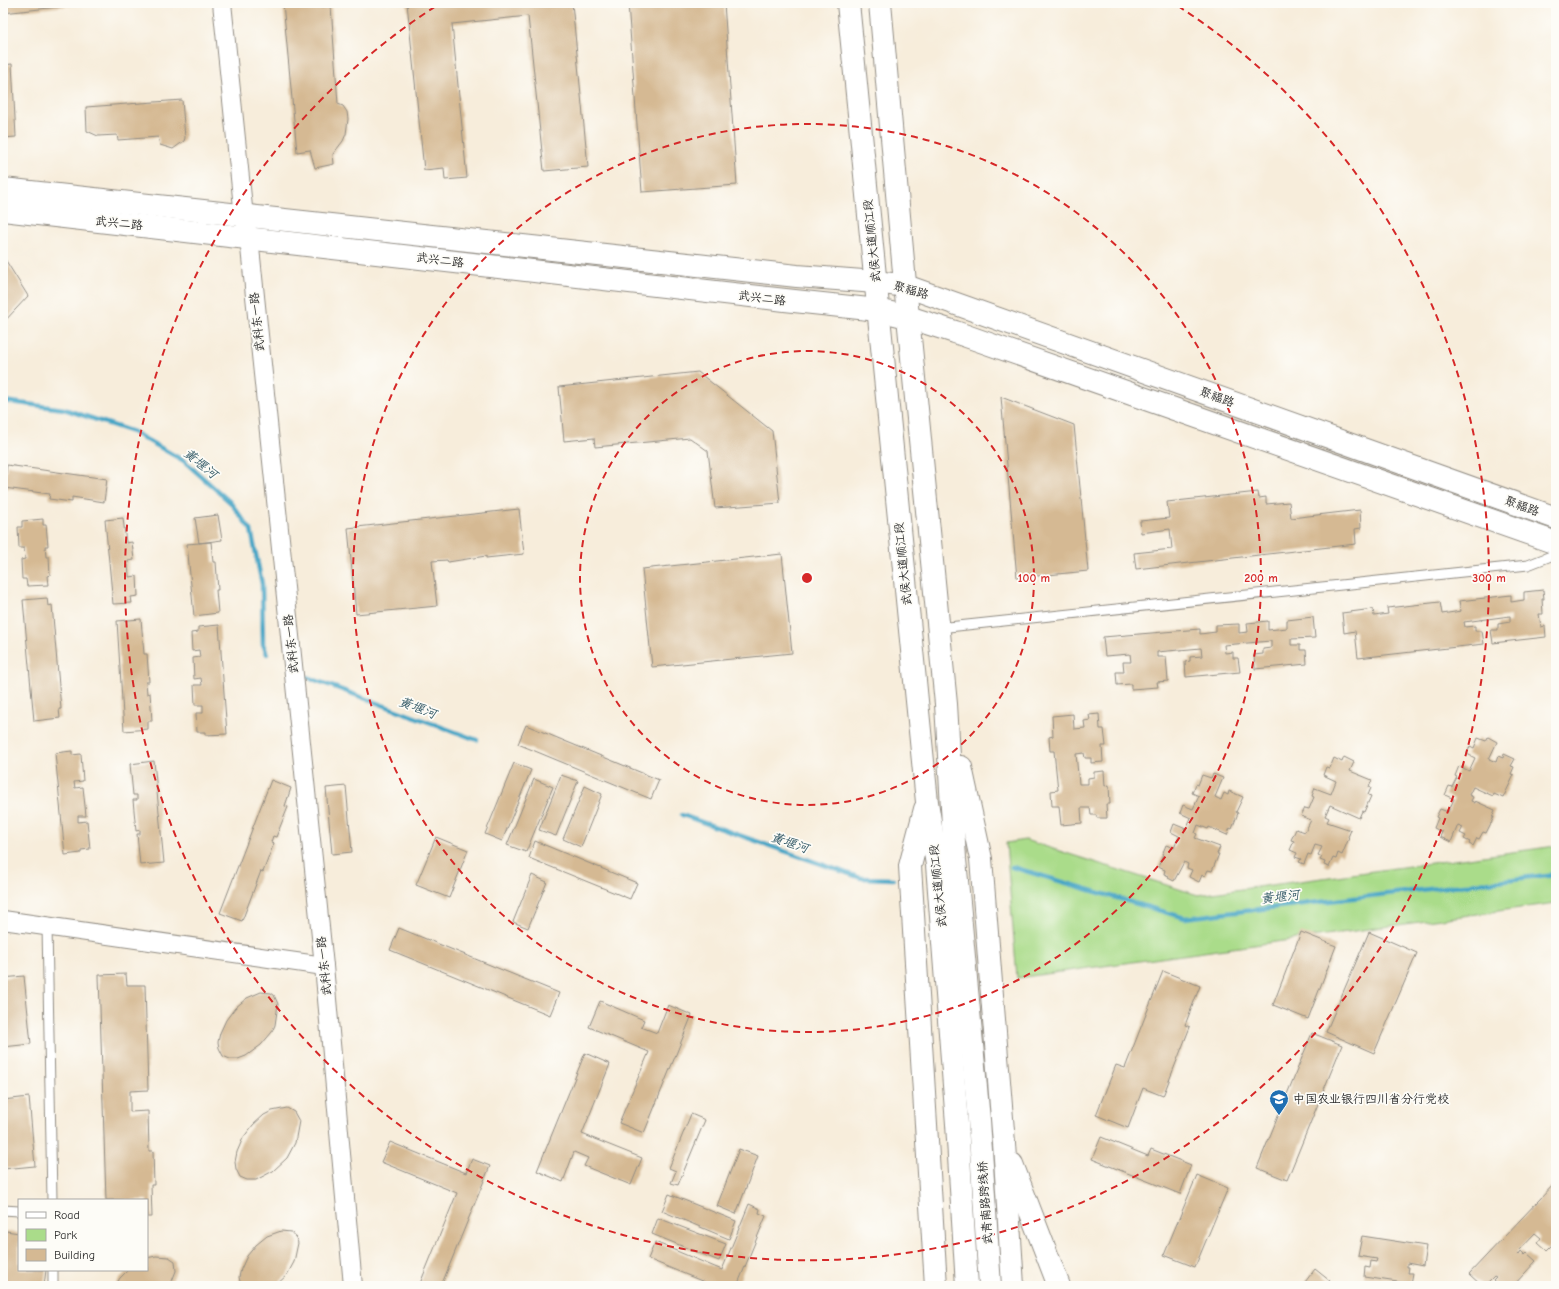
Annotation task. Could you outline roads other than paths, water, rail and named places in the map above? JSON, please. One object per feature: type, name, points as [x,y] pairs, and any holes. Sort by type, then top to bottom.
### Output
[{"type":"main road","name":"武侯大道顺江段","points":[[848,3],[927,802],[937,865],[957,1124]]},
{"type":"main road","name":"武侯大道顺江段","points":[[880,3],[908,317],[946,704],[956,859],[979,1120]]},
{"type":"main road","points":[[860,116],[890,110]]},
{"type":"main road","name":"聚福路","points":[[3,189],[244,217],[797,276],[876,282],[906,286],[1556,518]]},
{"type":"main road","name":"武兴二路","points":[[3,210],[878,310],[908,317],[962,334],[1556,543]]},
{"type":"main road","points":[[946,704],[981,859],[1004,1143],[1013,1286]]},
{"type":"main road","points":[[927,802],[910,866],[936,1286]]},
{"type":"main road","name":"武青南路跨线桥","points":[[979,1120],[990,1286]]},
{"type":"main road","name":"武青南路跨线桥","points":[[957,1124],[967,1286]]},
{"type":"main road","points":[[1004,1143],[1059,1286]]},
{"type":"street","name":"武科东一路","points":[[222,3],[244,217],[249,238],[324,966],[353,1286]]},
{"type":"street","points":[[3,920],[324,966]]},
{"type":"lane","points":[[939,628],[1528,565],[1556,554]]},
{"type":"lane","points":[[47,926],[52,1199]]},
{"type":"lane","points":[[3,1210],[18,1211]]},
{"type":"lane","points":[[53,1271],[53,1286]]},
{"type":"waterway","name":"黄堰河","points":[[3,401],[64,409],[133,432],[184,461],[230,502],[251,530],[262,584],[263,644],[267,654]]},
{"type":"waterway","name":"黄堰河","points":[[307,677],[477,740]]},
{"type":"waterway","name":"黄堰河","points":[[682,815],[861,878],[893,879]]},
{"type":"waterway","name":"黄堰河","points":[[1012,867],[1185,918],[1556,874]]},
{"type":"place","name":"中国农业银行四川省分行党校","points":[[1279,1116]]}]
